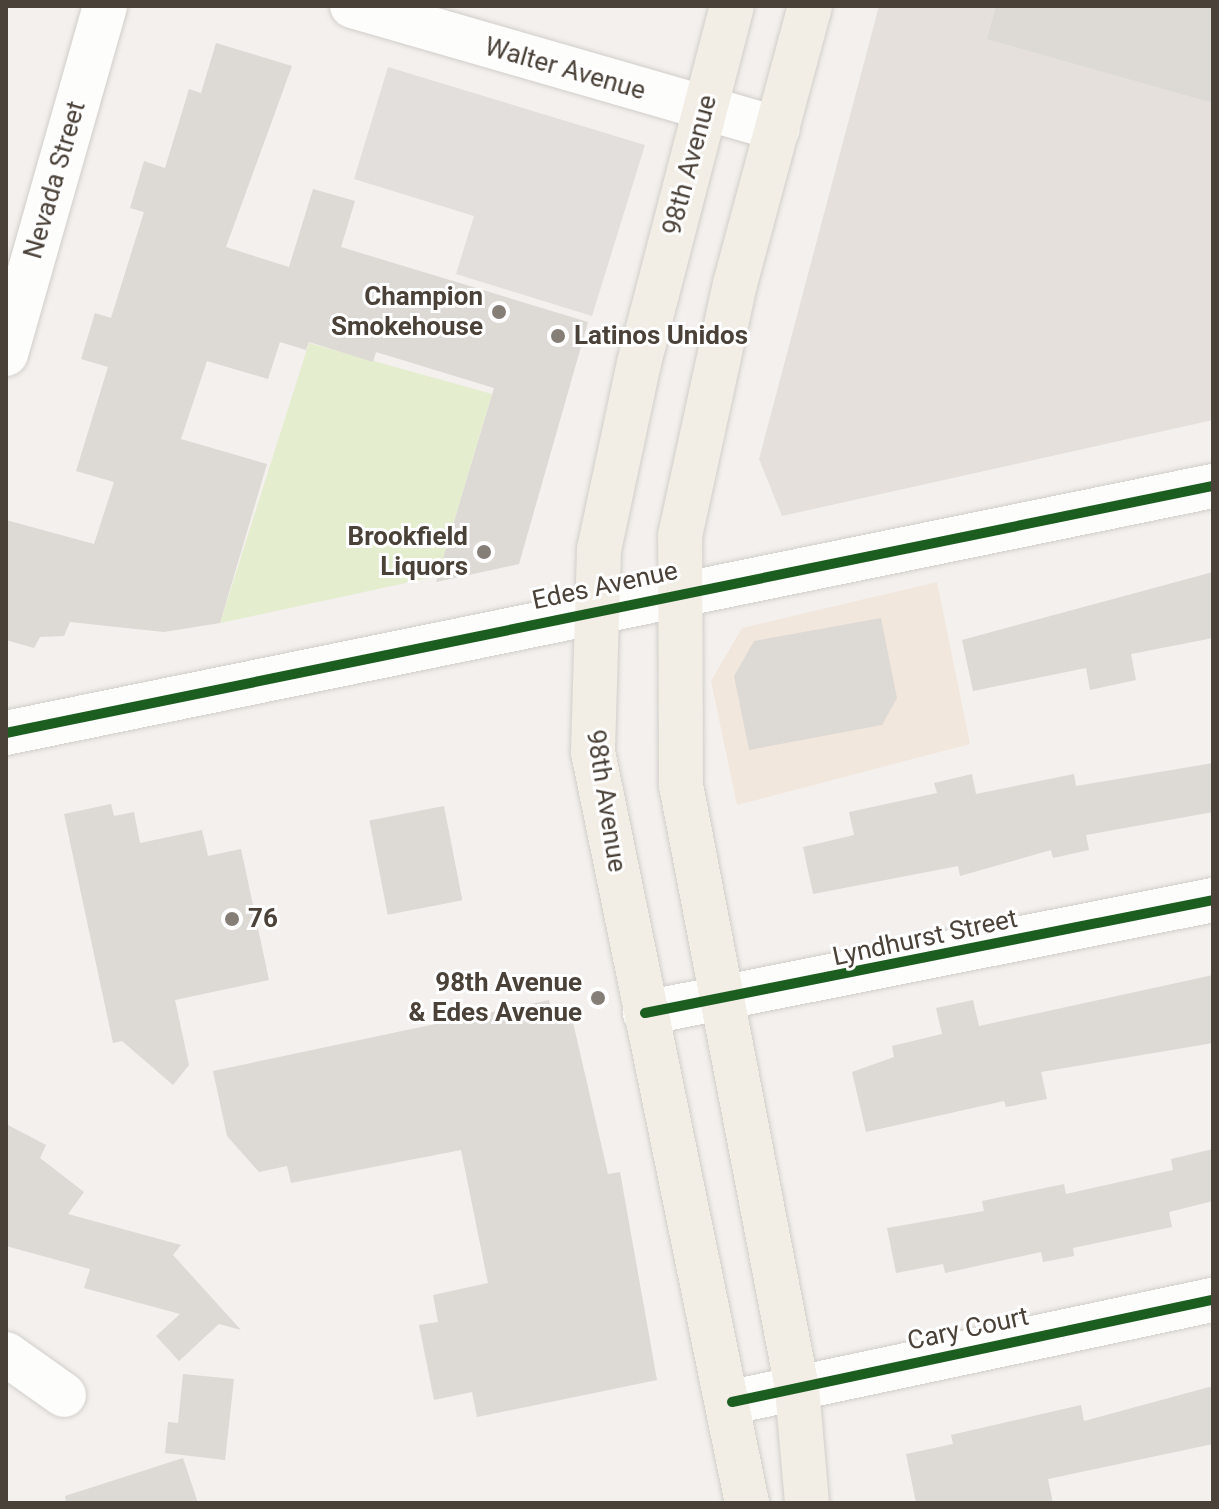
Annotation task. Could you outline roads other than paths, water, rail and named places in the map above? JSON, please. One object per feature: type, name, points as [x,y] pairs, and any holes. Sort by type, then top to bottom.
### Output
[{"type":"main road","name":"98th Avenue","points":[[732,6],[632,394],[594,611],[593,752],[645,1013],[732,1402],[747,1503]]},
{"type":"main road","points":[[807,1503],[797,1388],[720,1002],[681,785],[681,521],[810,6]]},
{"type":"street","name":"Nevada Street","points":[[6,354],[105,6]]},
{"type":"street","name":"Walter Avenue","points":[[352,6],[778,129]]},
{"type":"street","name":"Edes Avenue","points":[[6,733],[681,592],[1213,486]]},
{"type":"street","name":"Lyndhurst Street","points":[[645,1013],[720,1002],[1213,900]]},
{"type":"street","name":"Cary Court","points":[[732,1402],[1213,1300]]},
{"type":"street","points":[[6,1354],[64,1395]]},
{"type":"place","name":"Champion Smokehouse","points":[[499,312]]},
{"type":"place","name":"Latinos Unidos","points":[[558,336]]},
{"type":"place","name":"Brookfield Liquors","points":[[484,552]]},
{"type":"place","name":"76","points":[[232,919]]},
{"type":"place","name":"98th Avenue & Edes Avenue","points":[[598,998]]}]
